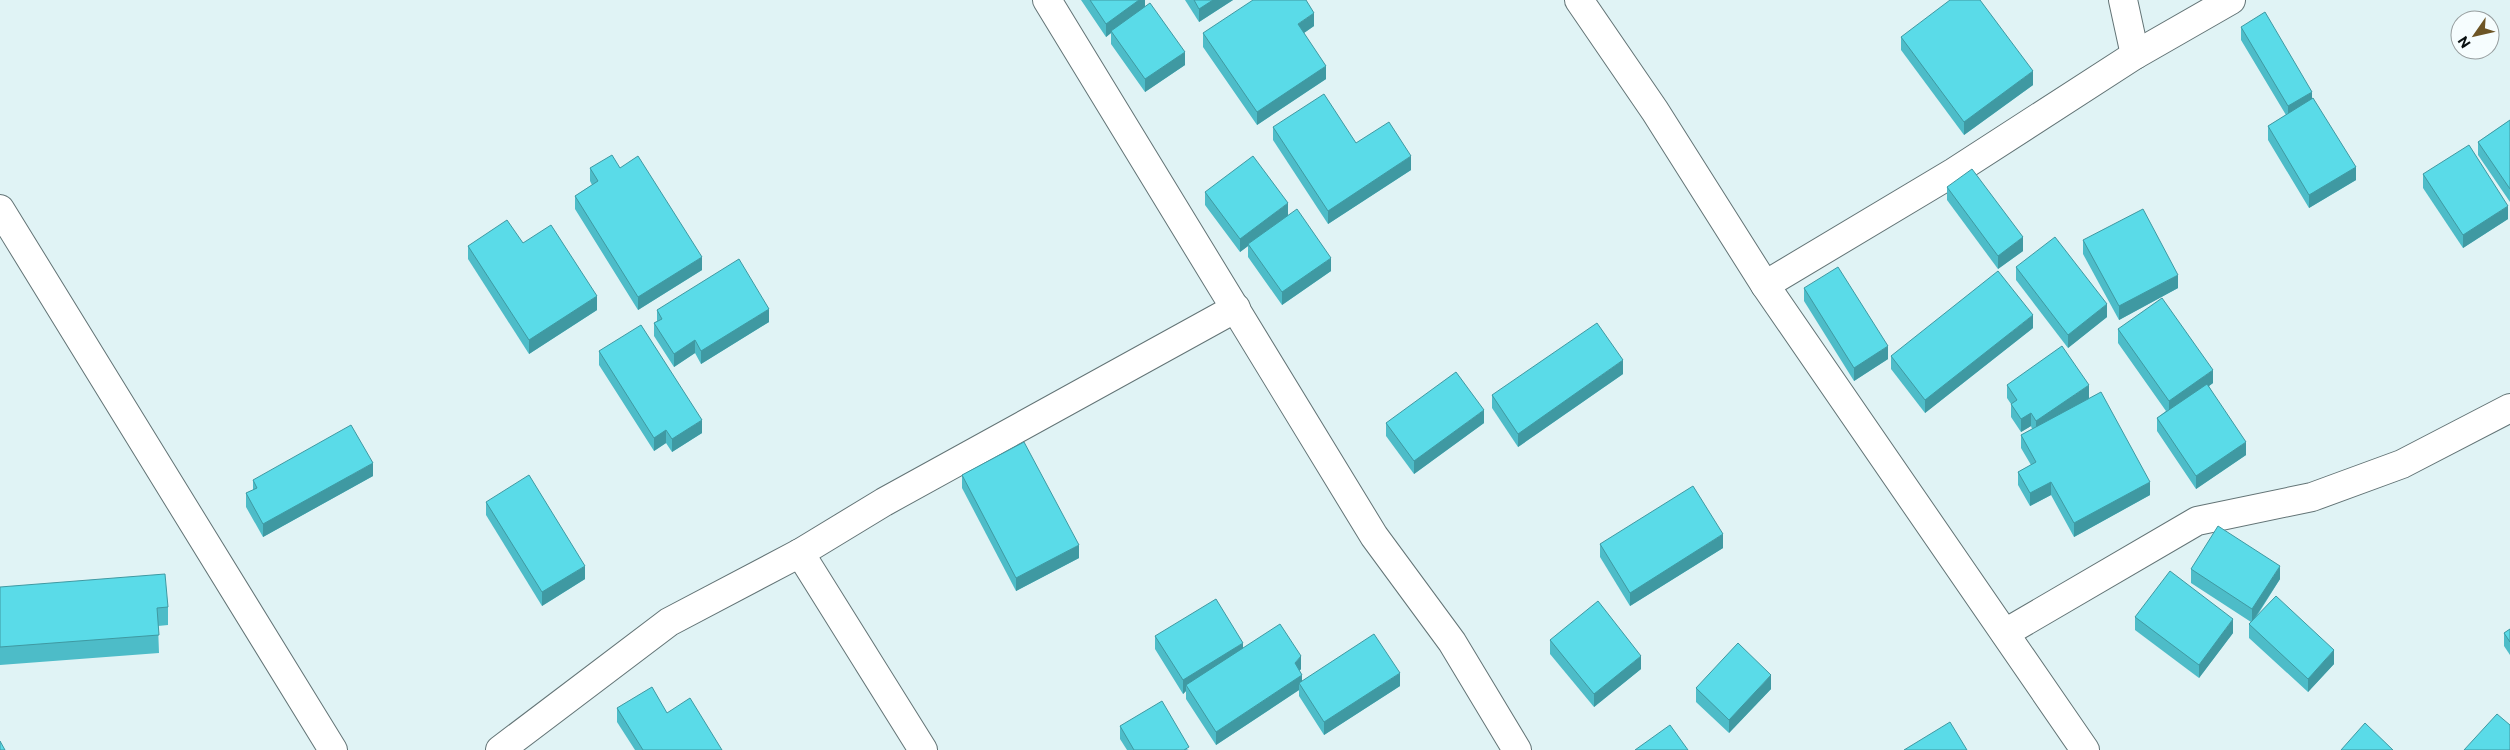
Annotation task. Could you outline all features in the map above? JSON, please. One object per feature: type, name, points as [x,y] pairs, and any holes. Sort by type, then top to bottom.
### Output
[{"type":"street","points":[[1047,0],[1374,536],[1452,642],[1517,750]]},
{"type":"street","points":[[1579,0],[1655,111],[1765,285],[2085,750]]},
{"type":"street","points":[[2123,0],[2135,55]]},
{"type":"street","points":[[1765,285],[1954,172],[2135,55],[2231,0]]},
{"type":"street","points":[[0,209],[333,750]]},
{"type":"street","points":[[500,750],[669,622],[800,552],[893,497],[1236,308]]},
{"type":"street","points":[[2005,632],[2197,521],[2321,494],[2402,464],[2510,408]]},
{"type":"street","points":[[800,552],[923,750]]},
{"type":"building","points":[[1090,0],[1139,0],[1106,24]]},
{"type":"building","points":[[1194,0],[1213,0],[1199,9]]},
{"type":"building","points":[[1253,0],[1306,0],[1314,13],[1298,24],[1326,66],[1257,112],[1203,33]]},
{"type":"building","points":[[1950,0],[1980,0],[2033,71],[1964,122],[1901,37]]},
{"type":"building","points":[[1150,3],[1185,52],[1145,79],[1111,31]]},
{"type":"building","points":[[2265,12],[2312,92],[2288,106],[2241,27]]},
{"type":"building","points":[[1324,94],[1356,143],[1389,122],[1411,156],[1328,211],[1273,127]]},
{"type":"building","points":[[2313,98],[2356,167],[2309,195],[2268,126]]},
{"type":"building","points":[[2510,120],[2510,189],[2478,142]]},
{"type":"building","points":[[2469,145],[2508,206],[2463,235],[2423,174]]},
{"type":"building","points":[[612,155],[620,168],[638,156],[702,257],[638,297],[575,196],[598,181],[590,168]]},
{"type":"building","points":[[1253,156],[1288,203],[1240,239],[1205,192]]},
{"type":"building","points":[[1972,169],[2023,237],[1998,256],[1947,187]]},
{"type":"building","points":[[1297,209],[1331,258],[1282,292],[1248,244]]},
{"type":"building","points":[[2143,209],[2178,275],[2119,306],[2083,240]]},
{"type":"building","points":[[507,220],[523,243],[551,225],[597,296],[529,340],[468,246]]},
{"type":"building","points":[[2055,237],[2107,304],[2068,335],[2016,267]]},
{"type":"building","points":[[739,259],[769,309],[701,351],[695,340],[674,354],[654,323],[662,319],[657,310]]},
{"type":"building","points":[[1838,267],[1888,346],[1854,368],[1804,288]]},
{"type":"building","points":[[1998,271],[2033,315],[1925,400],[1891,356]]},
{"type":"building","points":[[2162,298],[2213,370],[2169,401],[2118,329]]},
{"type":"building","points":[[1597,323],[1623,360],[1518,434],[1492,395]]},
{"type":"building","points":[[641,325],[702,420],[672,439],[666,430],[654,438],[599,351]]},
{"type":"building","points":[[2062,346],[2089,385],[2036,421],[2031,413],[2021,419],[2011,404],[2017,400],[2007,385]]},
{"type":"building","points":[[1456,372],[1484,410],[1414,461],[1386,423]]},
{"type":"building","points":[[2207,384],[2246,442],[2196,476],[2157,418]]},
{"type":"building","points":[[2101,392],[2150,482],[2074,523],[2051,482],[2030,493],[2018,472],[2036,462],[2021,435]]},
{"type":"building","points":[[351,425],[373,463],[263,524],[246,493],[257,488],[253,480]]},
{"type":"building","points":[[1024,442],[1079,545],[1016,578],[962,475]]},
{"type":"building","points":[[529,475],[585,566],[542,592],[486,502]]},
{"type":"building","points":[[1693,486],[1723,534],[1630,593],[1600,544]]},
{"type":"building","points":[[2218,526],[2280,566],[2252,609],[2191,569]]},
{"type":"building","points":[[2170,571],[2233,619],[2199,665],[2135,617]]},
{"type":"building","points":[[165,574],[168,607],[157,608],[159,635],[0,647],[0,587]]},
{"type":"building","points":[[2276,596],[2334,650],[2308,679],[2249,624]]},
{"type":"building","points":[[1216,599],[1243,643],[1183,680],[1155,636]]},
{"type":"building","points":[[1598,601],[1641,656],[1594,694],[1550,640]]},
{"type":"building","points":[[1280,624],[1301,656],[1295,663],[1302,675],[1216,732],[1186,685]]},
{"type":"building","points":[[2510,629],[2510,642],[2504,633]]},
{"type":"building","points":[[1374,634],[1400,673],[1324,722],[1299,683]]},
{"type":"building","points":[[1738,643],[1771,675],[1729,720],[1696,688]]},
{"type":"building","points":[[652,687],[667,713],[690,698],[722,750],[643,750],[617,708]]},
{"type":"building","points":[[1162,701],[1189,747],[1184,750],[1134,750],[1120,726]]},
{"type":"building","points":[[2497,714],[2510,725],[2510,750],[2464,750]]},
{"type":"building","points":[[1950,722],[1967,750],[1904,750]]},
{"type":"building","points":[[2365,723],[2393,750],[2341,750]]},
{"type":"building","points":[[1670,725],[1688,750],[1635,750]]},
{"type":"building","points":[[0,741],[5,750],[0,750]]}]
